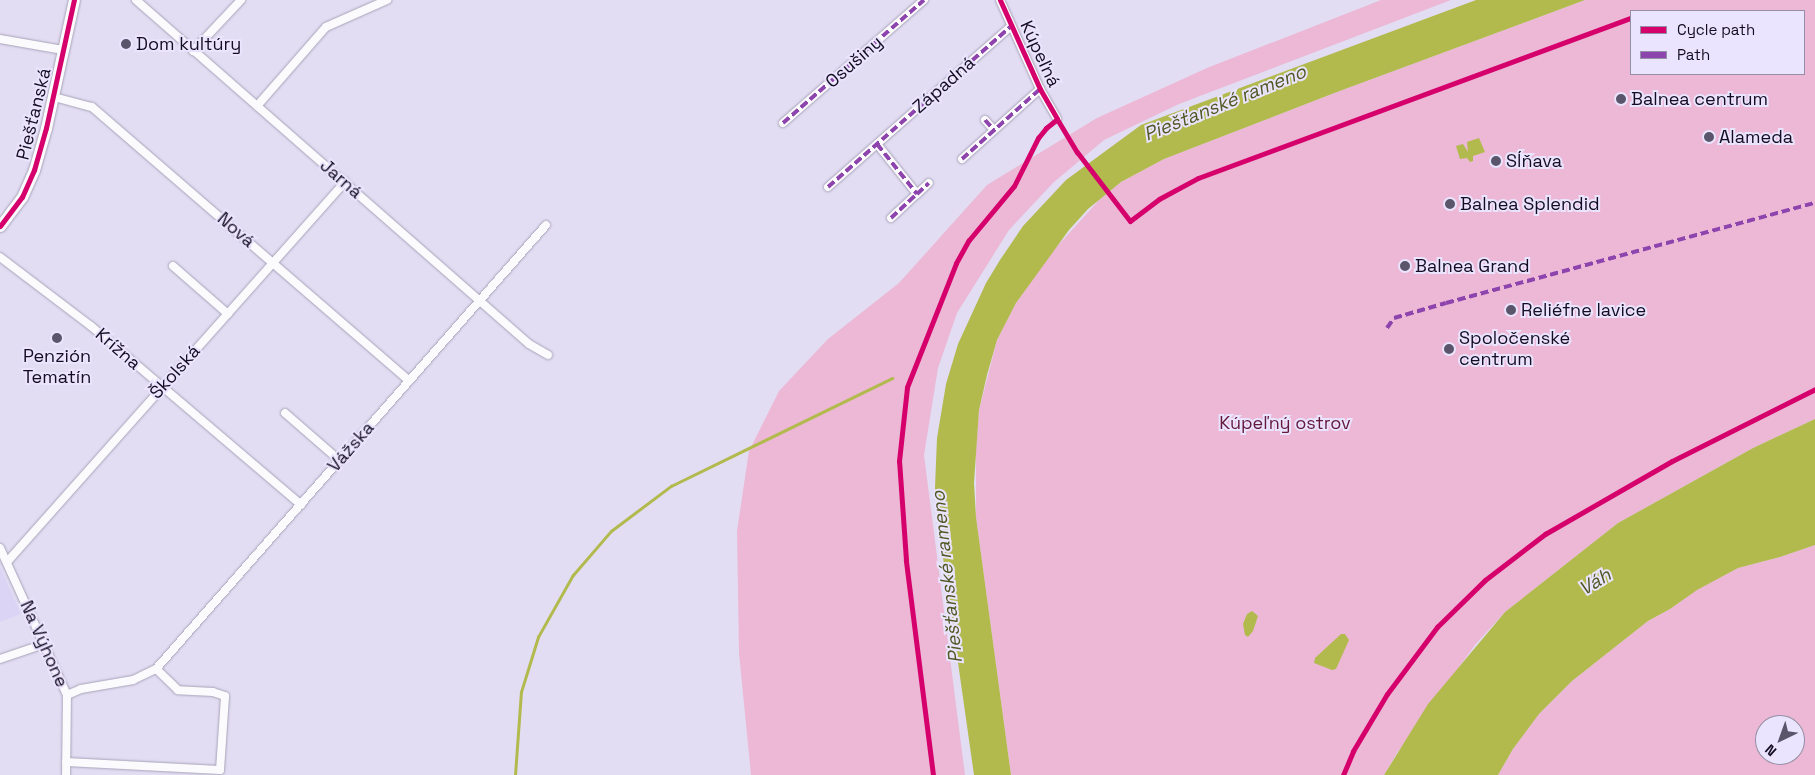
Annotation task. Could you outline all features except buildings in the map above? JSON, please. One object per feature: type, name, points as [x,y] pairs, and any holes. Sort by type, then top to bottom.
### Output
[{"type":"main road","name":"Piešťanská","points":[[0,226],[12,212],[30,182],[54,97],[74,0]]},
{"type":"street","name":"Jarná","points":[[136,0],[533,347],[548,355]]},
{"type":"street","points":[[194,51],[241,0]]},
{"type":"street","points":[[257,106],[326,27],[386,0]]},
{"type":"street","points":[[910,0],[916,7]]},
{"type":"street","name":"Osušiny","points":[[783,123],[924,0]]},
{"type":"street","name":"Kúpeľná","points":[[1000,0],[1040,88],[1057,120]]},
{"type":"street","name":"Západná","points":[[828,187],[1012,26]]},
{"type":"street","points":[[0,39],[63,50]]},
{"type":"street","points":[[962,160],[1040,88]]},
{"type":"street","name":"Nová","points":[[54,97],[92,107],[409,381]]},
{"type":"street","points":[[985,120],[994,130]]},
{"type":"street","points":[[876,144],[917,194]]},
{"type":"street","name":"Školská","points":[[7,562],[345,182]]},
{"type":"street","points":[[891,218],[929,183]]},
{"type":"street","name":"Vážska","points":[[67,695],[81,689],[133,680],[156,669],[546,225]]},
{"type":"street","name":"Krížna","points":[[0,256],[91,326],[301,505]]},
{"type":"street","points":[[173,266],[228,314]]},
{"type":"street","points":[[285,413],[339,460]]},
{"type":"street","name":"Na Výhone","points":[[0,548],[67,695],[66,775]]},
{"type":"street","points":[[0,658],[44,644]]},
{"type":"street","points":[[66,762],[220,770],[225,696],[213,692],[178,690],[156,669]]},
{"type":"shaded area","points":[[0,567],[21,614],[0,622]]},
{"type":"green space","points":[[1381,0],[1451,0],[1179,104],[1104,140],[1053,183],[1009,230],[957,313],[938,368],[924,455],[965,775],[751,775],[739,653],[737,531],[749,451],[779,391],[828,339],[899,283],[987,185],[1097,118],[1207,68]]},
{"type":"green space","name":"Kúpeľný ostrov","points":[[1585,0],[1815,0],[1815,419],[1753,448],[1618,523],[1505,612],[1475,645],[1397,753],[1384,775],[1011,775],[976,517],[976,449],[979,410],[997,340],[1016,303],[1052,252],[1100,199],[1121,182],[1164,159],[1337,92]]},
{"type":"green space","points":[[1815,545],[1815,775],[1498,775],[1513,749],[1539,714],[1572,681],[1648,621],[1670,609],[1696,590],[1738,568]]},
{"type":"water","name":"Piešťanské rameno","points":[[1476,0],[1585,0],[1337,92],[1164,159],[1121,182],[1088,209],[1069,230],[1016,303],[997,340],[987,375],[979,410],[974,483],[976,517],[1011,775],[974,775],[940,536],[935,488],[937,438],[946,384],[958,344],[986,283],[1000,260],[1023,226],[1066,180],[1141,125]]},
{"type":"water","points":[[1479,138],[1485,152],[1473,156],[1473,161],[1470,162],[1467,158],[1460,159],[1456,146],[1463,144],[1468,152],[1467,142]]},
{"type":"water","name":"Váh","points":[[1815,419],[1815,545],[1738,568],[1697,590],[1670,609],[1648,621],[1572,681],[1539,714],[1513,749],[1498,775],[1384,775],[1428,704],[1505,612],[1618,523],[1753,448]]},
{"type":"water","points":[[1252,611],[1258,616],[1253,631],[1248,637],[1245,635],[1243,624],[1247,614]]},
{"type":"water","points":[[1341,634],[1345,634],[1349,640],[1336,669],[1332,670],[1314,663],[1315,658]]},
{"type":"waterway","points":[[515,775],[521,692],[538,637],[573,575],[611,531],[671,486],[892,378]]},
{"type":"marked path","points":[[783,123],[924,0]]},
{"type":"marked path","points":[[828,187],[1011,26]]},
{"type":"marked path","points":[[962,159],[1040,89]]},
{"type":"marked path","points":[[985,120],[994,130]]},
{"type":"marked path","points":[[877,144],[917,194],[929,183]]},
{"type":"marked path","points":[[891,218],[917,194]]},
{"type":"marked path","points":[[1387,328],[1394,318],[1815,203]]},
{"type":"cycle path","points":[[0,226],[22,197],[34,170],[46,128],[74,0]]},
{"type":"cycle path","points":[[1000,0],[1040,89],[1057,119],[1077,152],[1130,221],[1159,199],[1198,178],[1630,18]]},
{"type":"cycle path","points":[[933,775],[906,560],[899,461],[907,387],[956,263],[969,240],[1014,186],[1038,138],[1057,119]]},
{"type":"cycle path","points":[[1343,775],[1353,751],[1387,694],[1437,627],[1485,580],[1545,534],[1672,461],[1815,389]]},
{"type":"place","name":"Dom kultúry","points":[[126,44]]},
{"type":"place","name":"Balnea centrum","points":[[1621,99]]},
{"type":"place","name":"Alameda","points":[[1709,137]]},
{"type":"place","name":"Sĺňava","points":[[1496,161]]},
{"type":"place","name":"Balnea Splendid","points":[[1450,204]]},
{"type":"place","name":"Balnea Grand","points":[[1405,266]]},
{"type":"place","name":"Reliéfne lavice","points":[[1511,310]]},
{"type":"place","name":"Penzión Tematín","points":[[57,338]]},
{"type":"place","name":"Spoločenské centrum","points":[[1449,349]]}]
